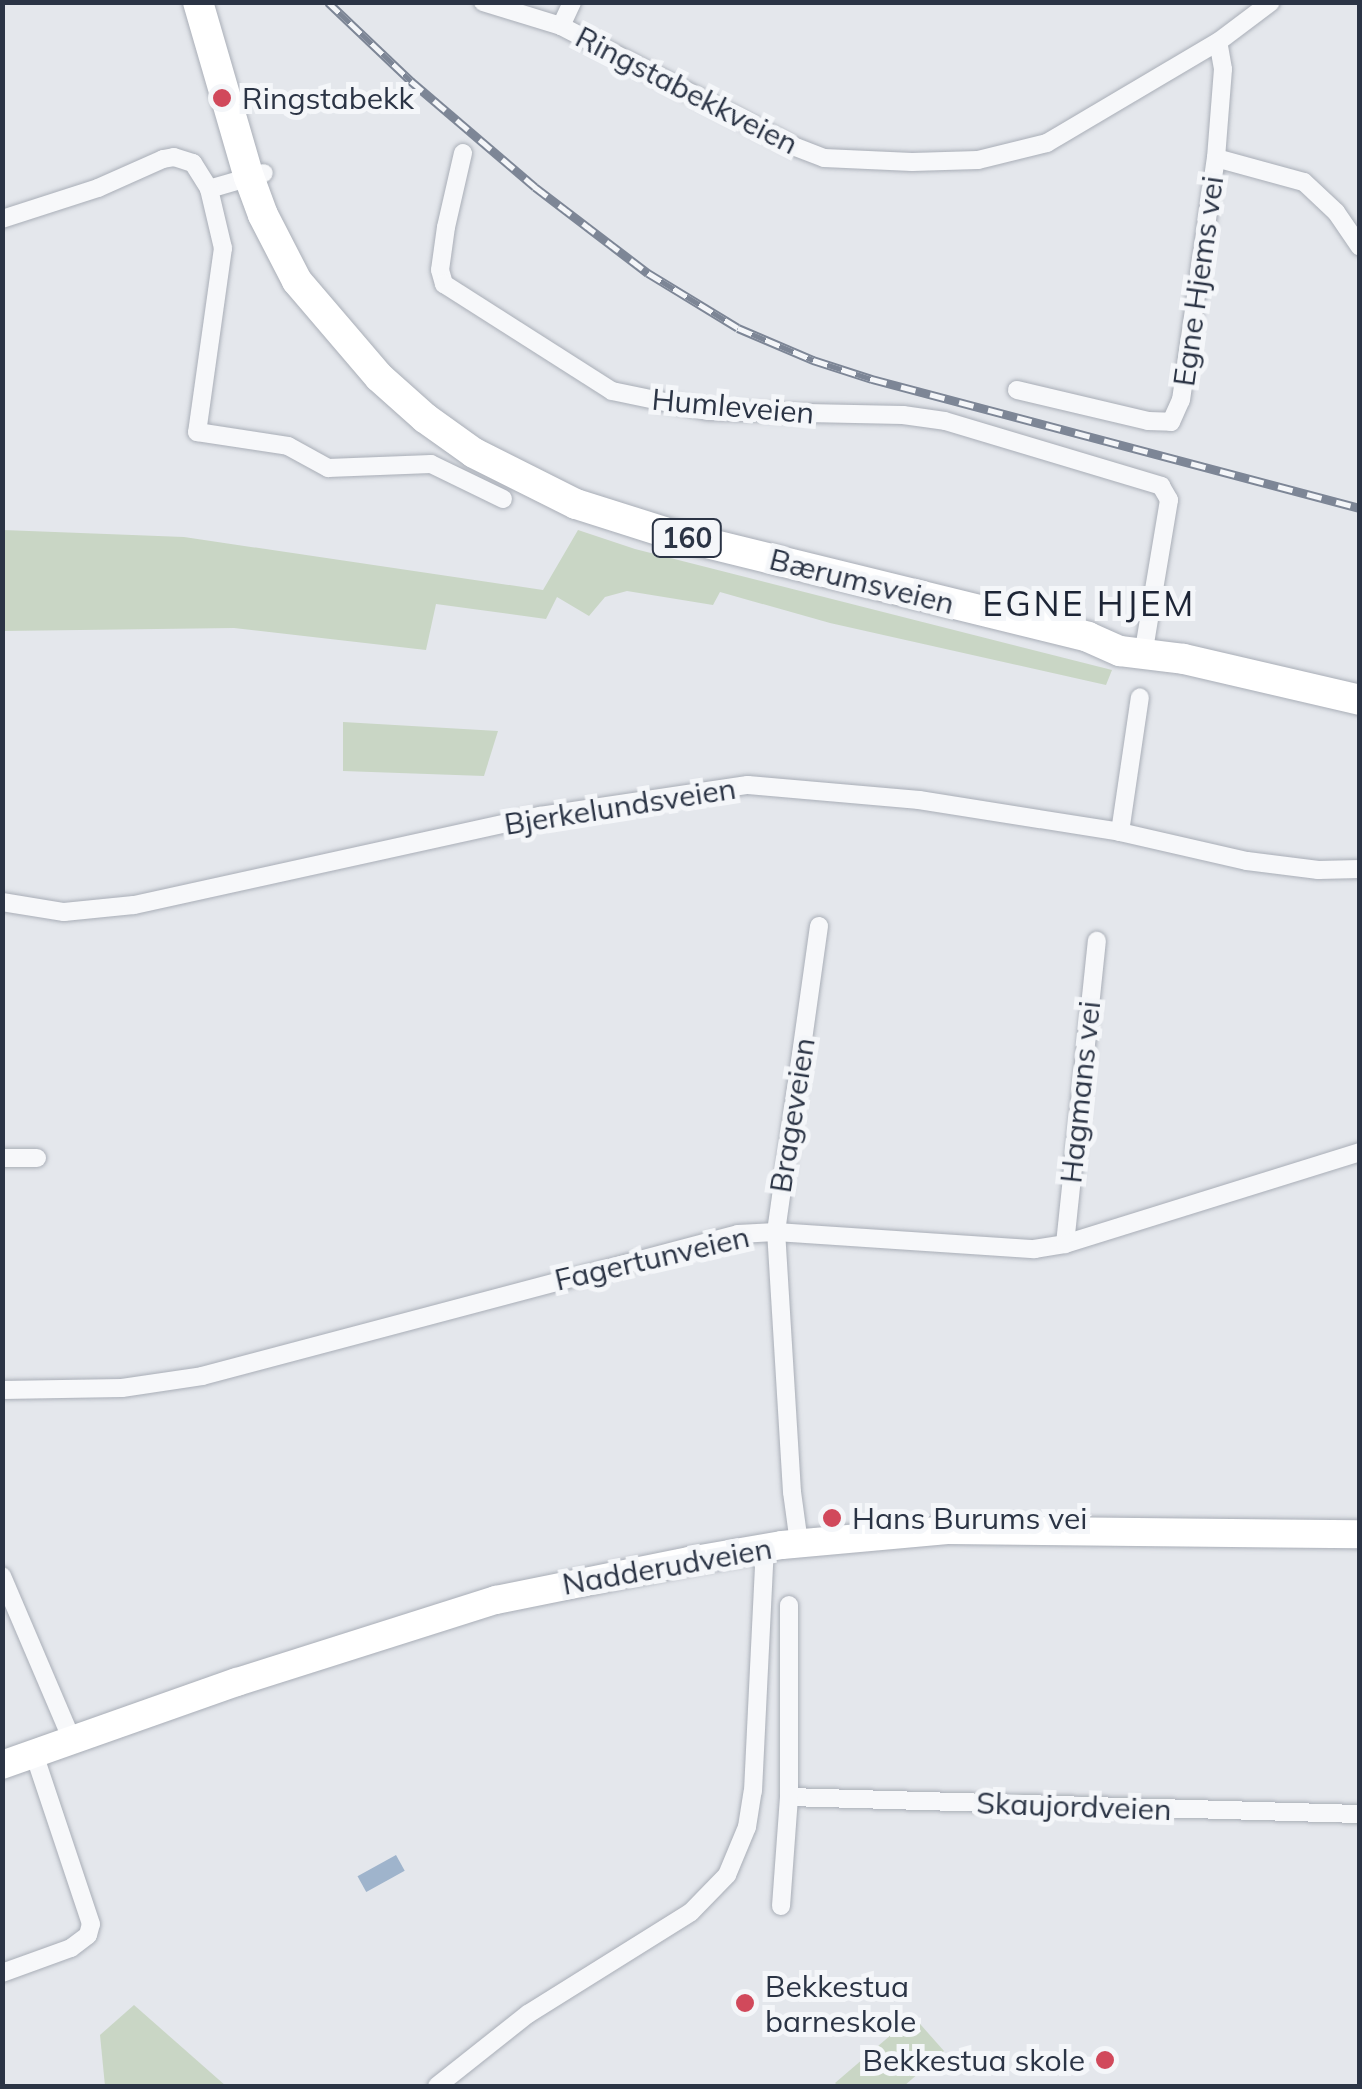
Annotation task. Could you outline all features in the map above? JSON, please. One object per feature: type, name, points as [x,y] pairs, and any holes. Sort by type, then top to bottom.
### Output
[{"type":"main road","name":"Bærumsveien","points":[[198,2],[280,252],[315,306],[403,400],[450,437],[502,470],[576,504],[692,539],[1088,637],[1123,636],[1144,650],[1360,700]]},
{"type":"main road","name":"Bærumsveien","points":[[220,2],[256,175]]},
{"type":"main road","name":"Nadderudveien","points":[[2,1765],[372,1637],[496,1600],[584,1580],[765,1549],[930,1531],[1060,1528],[1360,1534]]},
{"type":"street","name":"Ringstabekkveien","points":[[484,2],[561,26],[793,146],[824,158],[862,161],[978,160],[1017,154],[1066,134],[1218,42],[1271,2]]},
{"type":"street","points":[[561,26],[572,2]]},
{"type":"street","name":"Egne Hjems vei","points":[[1018,390],[1131,417],[1171,422],[1182,400],[1216,158],[1224,69],[1218,42]]},
{"type":"street","name":"Humleveien","points":[[463,153],[446,228],[440,270],[444,284],[612,391],[709,411],[903,415],[945,421],[1161,486],[1169,500],[1144,650]]},
{"type":"street","points":[[2,218],[174,157],[193,163],[209,189],[220,228],[223,265],[197,432],[278,443],[328,468],[431,464],[503,498]]},
{"type":"street","points":[[1216,158],[1304,182],[1336,212],[1360,247]]},
{"type":"street","points":[[209,189],[256,175]]},
{"type":"street","points":[[1120,832],[1140,697]]},
{"type":"street","name":"Bjerkelundsveien","points":[[2,902],[64,912],[134,906],[540,816],[748,785],[852,791],[1120,832],[1266,864],[1360,869]]},
{"type":"street","name":"Brageveien","points":[[799,1544],[792,1492],[776,1232],[819,926]]},
{"type":"street","name":"Hagmans vei","points":[[1066,1244],[1097,941]]},
{"type":"street","name":"Fagertunveien","points":[[2,1390],[138,1387],[202,1376],[690,1244],[776,1232],[1034,1249],[1066,1244],[1360,1152]]},
{"type":"street","points":[[2,1158],[37,1158]]},
{"type":"street","points":[[437,2086],[528,2014],[691,1912],[727,1875],[747,1828],[754,1778],[765,1549]]},
{"type":"street","points":[[2,1576],[72,1740]]},
{"type":"street","points":[[781,1906],[789,1798],[790,1605]]},
{"type":"street","points":[[2,1973],[71,1948],[88,1935],[91,1924],[34,1754]]},
{"type":"street","name":"Skaujordveien","points":[[789,1798],[1360,1814]]},
{"type":"green space","points":[[3,530],[184,537],[543,590],[578,530],[635,549],[1112,670],[1106,685],[830,623],[720,592],[713,605],[627,591],[605,597],[589,616],[557,597],[546,619],[436,604],[426,650],[234,628],[3,631]]},
{"type":"green space","points":[[343,722],[498,731],[484,776],[343,771]]},
{"type":"green space","points":[[134,2005],[226,2086],[105,2086],[100,2035]]},
{"type":"green space","points":[[913,2016],[944,2051],[904,2086],[835,2083]]},
{"type":"water","points":[[396,1855],[405,1871],[366,1892],[358,1876]]},
{"type":"railway","points":[[328,2],[411,81],[535,187],[648,273],[738,328],[813,360],[872,379],[1360,508]]},
{"type":"place","name":"Ringstabekk","points":[[222,98]]},
{"type":"place","name":"Hans Burums vei","points":[[832,1518]]},
{"type":"place","name":"Bekkestua barneskole","points":[[745,2003]]},
{"type":"place","name":"Bekkestua skole","points":[[1105,2060]]},
{"type":"district","name":"EGNE HJEM","points":[[1089,603]]}]
